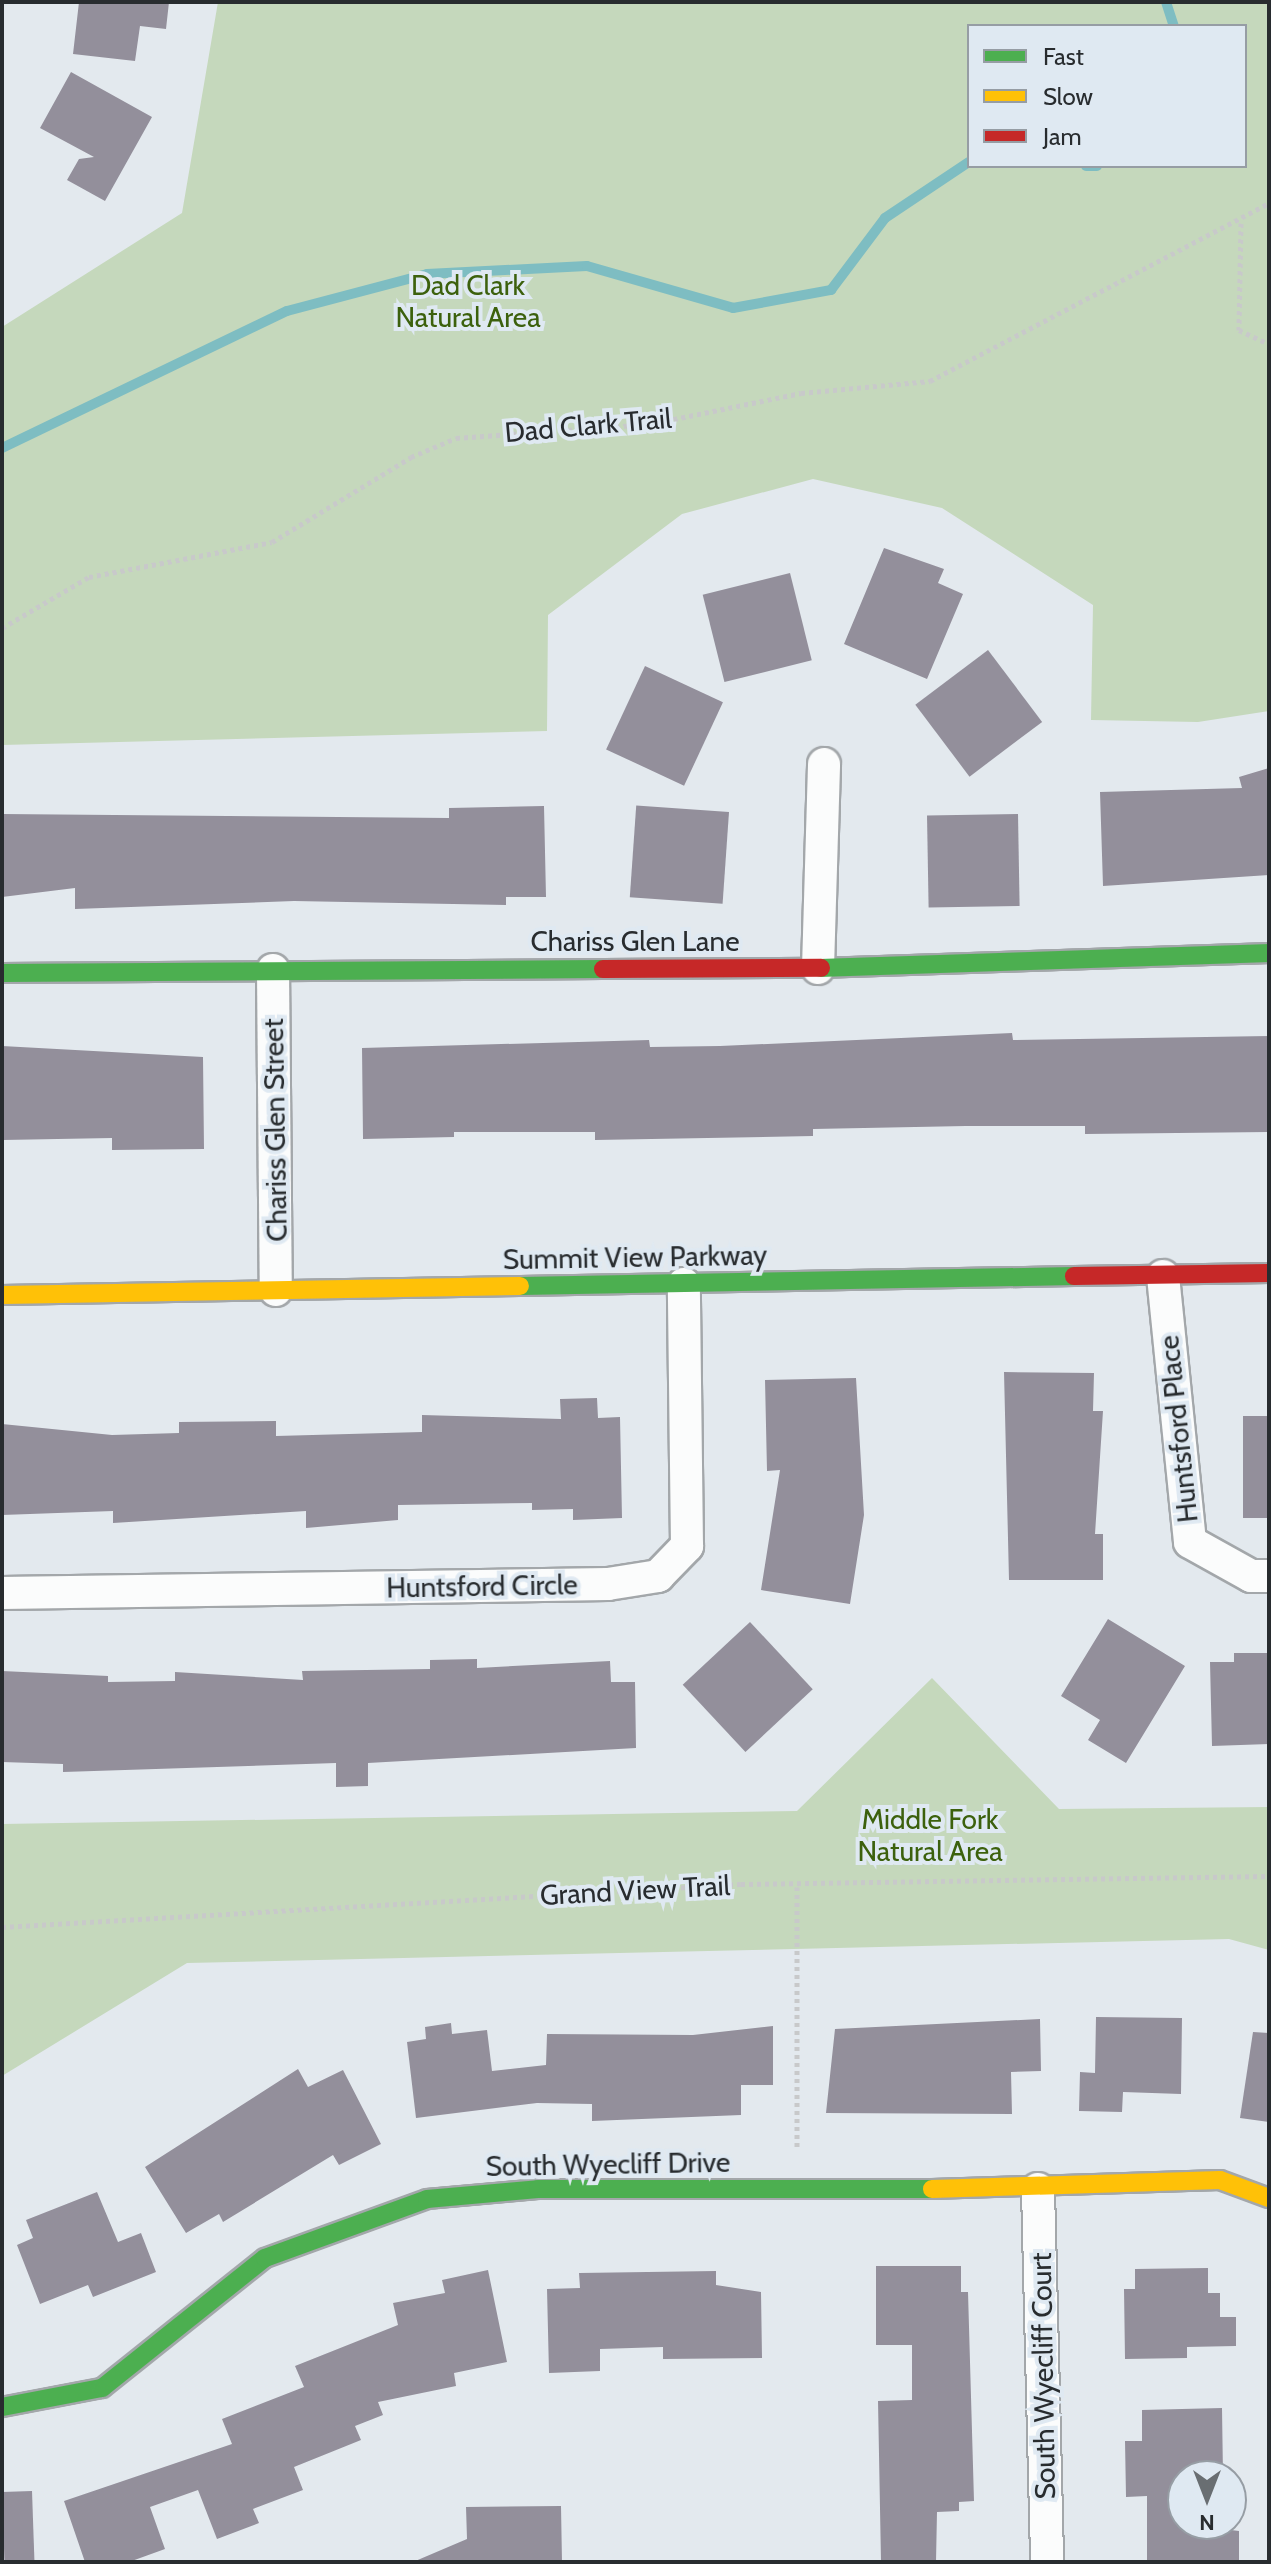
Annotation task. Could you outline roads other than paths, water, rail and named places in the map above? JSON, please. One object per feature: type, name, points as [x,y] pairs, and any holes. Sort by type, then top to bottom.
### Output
[{"type":"street","points":[[818,968],[824,764]]},
{"type":"street","name":"Chariss Glen Lane","points":[[2,973],[818,968],[1269,953]]},
{"type":"street","name":"Chariss Glen Street","points":[[273,970],[276,1290]]},
{"type":"street","name":"Summit View Parkway","points":[[2,1295],[1269,1273]]},
{"type":"street","name":"Huntsford Place","points":[[1163,1276],[1190,1542],[1251,1576],[1269,1576]]},
{"type":"street","name":"Huntsford Circle","points":[[2,1593],[608,1584],[658,1576],[687,1546],[684,1284]]},
{"type":"street","name":"South Wyecliff Drive","points":[[2,2407],[102,2388],[265,2258],[427,2199],[538,2189],[1038,2189],[1220,2180],[1269,2198]]},
{"type":"street","name":"South Wyecliff Court","points":[[1038,2189],[1047,2562]]},
{"type":"waterway","points":[[1166,2],[1173,24]]},
{"type":"waterway","points":[[2,448],[287,311],[427,274],[587,266],[733,308],[831,290],[885,218],[967,163]]},
{"type":"park label","name":"Dad Clark Natural Area","points":[[468,301]]},
{"type":"park label","name":"Middle Fork Natural Area","points":[[930,1835]]}]
